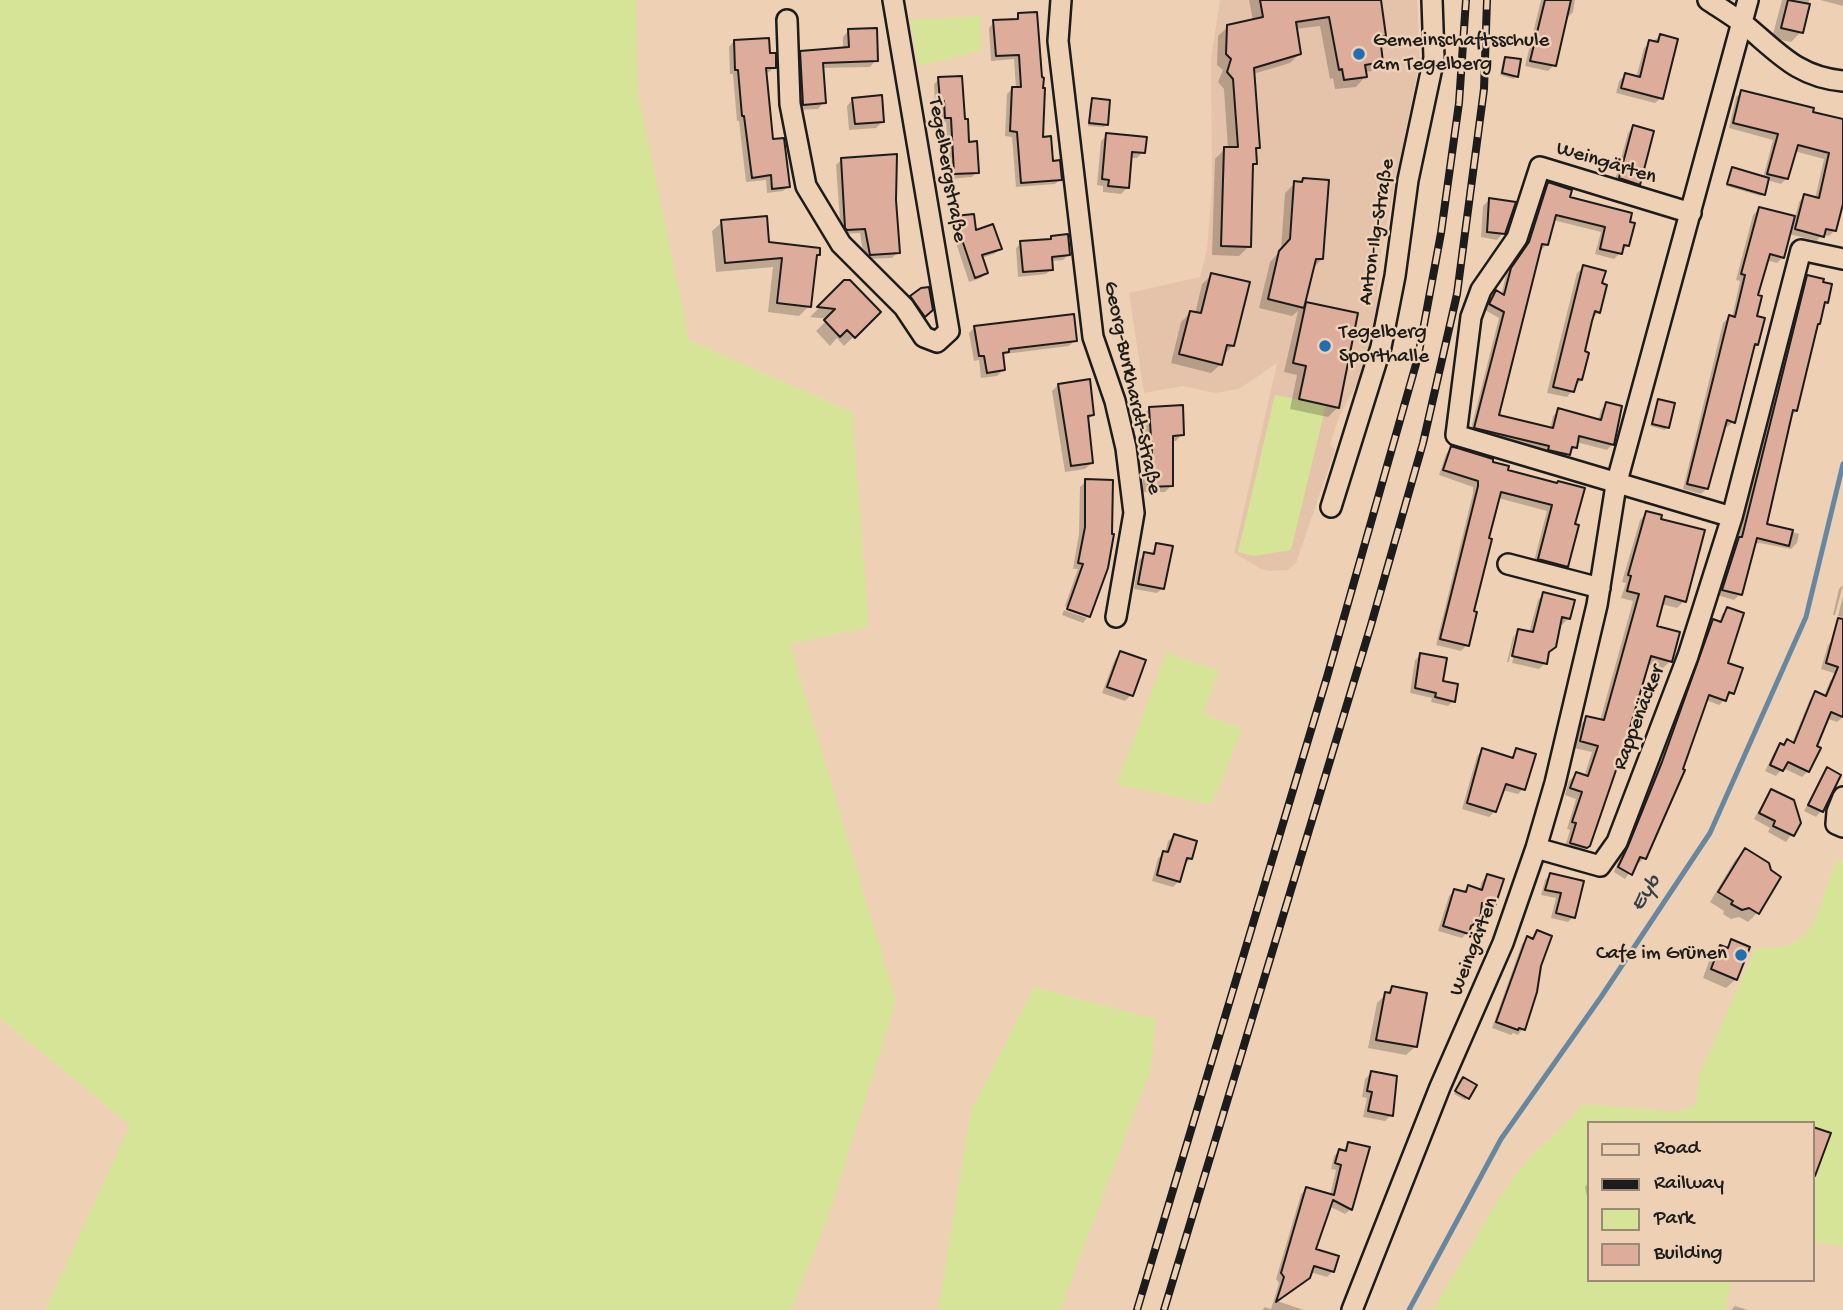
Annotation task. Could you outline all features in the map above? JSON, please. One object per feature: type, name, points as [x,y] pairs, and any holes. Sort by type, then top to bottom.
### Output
[{"type":"street","name":"Tegelbergstraße","points":[[787,20],[790,104],[806,186],[841,244],[904,307],[924,338],[937,342],[949,331],[894,0]]},
{"type":"street","name":"Georg-Burkhardt-Straße","points":[[1061,0],[1058,41],[1091,325],[1115,401],[1126,449],[1134,513],[1116,617]]},
{"type":"street","name":"Anton-Ilg-Straße","points":[[1331,507],[1386,323],[1408,180],[1434,58],[1433,0]]},
{"type":"street","points":[[1708,0],[1743,23],[1788,63],[1811,75],[1843,81]]},
{"type":"street","name":"Weingärten","points":[[1352,1310],[1440,1087],[1503,943],[1536,848],[1555,783],[1600,588],[1616,485],[1748,0]]},
{"type":"street","name":"Weingärten","points":[[1616,485],[1457,435],[1471,317],[1481,290],[1517,238],[1540,167],[1691,213]]},
{"type":"street","name":"Rappenäcker","points":[[1536,848],[1600,866],[1617,842],[1688,656],[1732,517],[1801,250],[1843,259]]},
{"type":"street","points":[[1616,485],[1732,517]]},
{"type":"street","points":[[1508,564],[1600,588]]},
{"type":"street","points":[[1843,797],[1836,824],[1843,827]]},
{"type":"shaded area","points":[[1220,0],[1417,0],[1420,61],[1381,252],[1377,292],[1378,316],[1365,369],[1340,415],[1330,444],[1335,450],[1296,563],[1288,570],[1261,569],[1234,553],[1277,363],[1239,389],[1215,393],[1183,386],[1144,393],[1129,293],[1200,277],[1207,249],[1212,185],[1211,58]]},
{"type":"green space","points":[[0,0],[636,0],[638,94],[689,340],[852,412],[869,627],[790,644],[896,1001],[831,1209],[791,1310],[45,1310],[130,1125],[0,1018]]},
{"type":"green space","points":[[980,16],[982,50],[919,66],[910,20]]},
{"type":"green space","points":[[1275,395],[1326,405],[1291,550],[1254,556],[1238,552]]},
{"type":"green space","points":[[1166,653],[1219,670],[1203,714],[1242,728],[1215,798],[1209,804],[1117,784]]},
{"type":"green space","points":[[1839,859],[1843,861],[1843,1247],[1815,1241],[1815,1121],[1588,1121],[1588,1282],[1732,1282],[1725,1310],[1433,1310],[1515,1175],[1536,1150],[1583,1104],[1676,1112],[1695,1106],[1700,1074],[1755,948],[1778,948],[1794,943],[1805,934],[1814,922]]},
{"type":"green space","points":[[1034,987],[1156,1019],[1151,1068],[1060,1310],[938,1310],[971,1111]]},
{"type":"building","points":[[1260,0],[1381,0],[1386,36],[1380,37],[1383,62],[1365,65],[1367,77],[1344,80],[1342,69],[1339,70],[1329,17],[1296,22],[1301,54],[1254,68],[1260,148],[1256,148],[1257,164],[1253,164],[1251,247],[1221,246],[1224,147],[1238,147],[1233,79],[1227,72],[1231,59],[1226,54],[1227,25],[1263,17]]},
{"type":"building","points":[[1545,0],[1571,0],[1556,66],[1530,61]]},
{"type":"building","points":[[1788,0],[1810,4],[1803,33],[1781,28]]},
{"type":"building","points":[[1037,12],[1045,88],[1043,137],[1051,136],[1053,161],[1060,160],[1062,180],[1021,183],[1017,132],[1010,131],[1012,87],[1021,87],[1019,55],[996,56],[993,20],[1018,19],[1018,13]]},
{"type":"building","points":[[877,28],[878,61],[823,63],[826,103],[803,105],[800,51],[849,47],[848,29]]},
{"type":"building","points":[[1660,34],[1678,39],[1663,99],[1621,88],[1625,73],[1640,77],[1649,40],[1658,42]]},
{"type":"building","points":[[769,38],[770,53],[776,53],[776,68],[766,68],[773,139],[784,138],[790,187],[772,189],[771,175],[752,178],[738,70],[735,70],[734,40]]},
{"type":"building","points":[[1505,57],[1521,59],[1518,77],[1502,73]]},
{"type":"building","points":[[962,76],[969,142],[977,141],[979,173],[954,174],[951,118],[945,118],[944,101],[940,101],[938,77]]},
{"type":"building","points":[[1741,90],[1814,108],[1813,112],[1843,119],[1843,204],[1836,231],[1826,229],[1824,237],[1795,229],[1804,194],[1819,198],[1829,153],[1798,145],[1788,179],[1767,174],[1778,134],[1733,123]]},
{"type":"building","points":[[882,95],[884,122],[855,124],[852,98]]},
{"type":"building","points":[[1092,98],[1110,100],[1108,125],[1089,123]]},
{"type":"building","points":[[1633,125],[1654,131],[1640,185],[1619,178]]},
{"type":"building","points":[[1106,133],[1147,137],[1145,153],[1132,152],[1129,188],[1108,186],[1109,180],[1102,179]]},
{"type":"building","points":[[897,154],[896,200],[900,253],[870,255],[865,229],[845,228],[841,158]]},
{"type":"building","points":[[1732,167],[1769,178],[1765,195],[1727,184]]},
{"type":"building","points":[[1303,178],[1329,180],[1323,259],[1316,259],[1304,308],[1268,299],[1279,251],[1290,239],[1294,181],[1302,182]]},
{"type":"building","points":[[1548,182],[1572,190],[1570,197],[1632,213],[1630,222],[1635,223],[1629,246],[1624,245],[1622,254],[1600,249],[1605,227],[1556,215],[1548,245],[1542,244],[1499,415],[1553,428],[1558,408],[1601,420],[1606,402],[1622,406],[1614,445],[1579,436],[1577,448],[1572,447],[1570,455],[1548,450],[1549,446],[1474,428],[1504,312],[1489,304],[1496,290],[1504,295],[1511,268],[1529,242]]},
{"type":"building","points":[[1489,198],[1516,202],[1505,234],[1487,232]]},
{"type":"building","points":[[1759,207],[1795,216],[1784,258],[1770,254],[1758,295],[1762,296],[1757,316],[1765,318],[1758,345],[1755,344],[1735,423],[1727,420],[1708,489],[1687,484],[1729,315],[1735,317],[1745,275],[1741,274]]},
{"type":"building","points":[[974,214],[976,230],[993,224],[1002,249],[982,255],[988,273],[975,278],[954,216]]},
{"type":"building","points":[[767,216],[769,242],[820,248],[811,307],[777,303],[782,258],[725,263],[721,220]]},
{"type":"building","points":[[1068,234],[1070,255],[1052,257],[1053,270],[1023,272],[1020,241],[1051,239],[1051,236]]},
{"type":"building","points":[[1583,265],[1606,271],[1602,283],[1607,285],[1600,313],[1595,311],[1592,321],[1585,351],[1589,353],[1582,380],[1578,379],[1574,392],[1553,387]]},
{"type":"building","points":[[1211,273],[1250,282],[1234,346],[1227,345],[1222,365],[1179,354],[1190,311],[1201,313]]},
{"type":"building","points":[[1807,275],[1832,284],[1828,303],[1825,302],[1818,324],[1797,411],[1793,410],[1767,524],[1793,530],[1789,546],[1757,538],[1742,595],[1722,590],[1739,537],[1742,537]]},
{"type":"building","points":[[844,280],[850,280],[881,312],[855,338],[847,330],[840,337],[824,320],[835,309],[817,307]]},
{"type":"building","points":[[929,287],[933,310],[925,317],[910,296],[921,288]]},
{"type":"building","name":"Tegelberg Sporthalle","points":[[1306,302],[1358,313],[1339,408],[1299,399],[1306,366],[1293,363]]},
{"type":"building","points":[[1074,314],[1077,341],[1009,349],[1009,352],[1003,353],[1005,370],[987,373],[984,356],[979,356],[974,326]]},
{"type":"building","points":[[1090,379],[1094,415],[1088,416],[1093,463],[1071,466],[1058,384]]},
{"type":"building","points":[[1658,399],[1675,403],[1669,428],[1652,424]]},
{"type":"building","points":[[1183,405],[1184,435],[1173,436],[1173,486],[1148,487],[1148,453],[1152,453],[1149,407]]},
{"type":"building","points":[[1451,446],[1493,459],[1493,462],[1509,466],[1508,470],[1585,488],[1575,524],[1579,525],[1568,567],[1538,559],[1552,505],[1501,492],[1489,538],[1492,539],[1474,611],[1477,612],[1469,646],[1440,639],[1478,486],[1478,481],[1443,470]]},
{"type":"building","points":[[1085,479],[1113,480],[1114,534],[1108,568],[1090,617],[1067,609],[1083,564],[1078,563],[1085,527]]},
{"type":"building","points":[[1646,511],[1662,515],[1661,519],[1705,530],[1686,602],[1665,596],[1657,626],[1680,632],[1672,662],[1651,656],[1626,741],[1590,846],[1587,848],[1570,843],[1576,823],[1572,822],[1582,792],[1570,788],[1576,772],[1588,776],[1598,746],[1580,741],[1586,716],[1604,720],[1639,594],[1627,591],[1631,576],[1628,575]]},
{"type":"building","points":[[1156,543],[1173,546],[1164,589],[1138,584],[1144,552],[1154,554]]},
{"type":"building","points":[[1543,592],[1575,600],[1570,619],[1562,617],[1556,647],[1549,652],[1547,664],[1512,656],[1518,629],[1533,632]]},
{"type":"building","points":[[1727,607],[1744,613],[1728,663],[1743,668],[1734,694],[1729,692],[1726,701],[1709,695],[1683,769],[1685,770],[1646,859],[1640,857],[1632,875],[1618,867],[1662,762],[1713,619],[1721,622]]},
{"type":"building","points":[[1838,618],[1843,619],[1843,717],[1831,712],[1817,746],[1821,748],[1809,772],[1788,762],[1783,771],[1770,765],[1780,743],[1784,745],[1787,739],[1794,743],[1815,691],[1826,696],[1838,667],[1826,663]]},
{"type":"building","points":[[1120,651],[1146,660],[1133,696],[1107,687]]},
{"type":"building","points":[[1420,653],[1447,658],[1443,681],[1458,684],[1455,702],[1435,697],[1436,693],[1415,688]]},
{"type":"building","points":[[1482,748],[1513,758],[1516,748],[1536,754],[1525,790],[1506,784],[1496,812],[1467,803]]},
{"type":"building","points":[[1827,767],[1841,775],[1823,812],[1808,805]]},
{"type":"building","points":[[1771,789],[1794,800],[1801,823],[1794,836],[1773,826],[1775,821],[1759,813]]},
{"type":"building","points":[[1174,834],[1197,841],[1192,859],[1187,858],[1180,882],[1157,875],[1163,851],[1168,852]]},
{"type":"building","points":[[1745,848],[1769,863],[1771,870],[1781,877],[1759,914],[1749,908],[1742,910],[1718,892]]},
{"type":"building","points":[[1550,873],[1584,881],[1575,918],[1556,913],[1561,893],[1545,890]]},
{"type":"building","points":[[1487,874],[1504,879],[1495,906],[1482,903],[1480,920],[1471,926],[1469,934],[1443,926],[1454,889],[1466,892],[1468,885],[1482,890]]},
{"type":"building","points":[[1537,930],[1552,936],[1541,966],[1537,992],[1525,1030],[1518,1030],[1496,1022],[1527,936],[1533,939]]},
{"type":"building","points":[[1731,939],[1750,947],[1737,980],[1711,969],[1720,945],[1728,948]]},
{"type":"building","points":[[1392,986],[1427,993],[1417,1047],[1376,1040],[1385,992],[1390,993]]},
{"type":"building","points":[[1371,1071],[1397,1076],[1393,1116],[1368,1111],[1372,1092],[1367,1091]]},
{"type":"building","points":[[1463,1077],[1477,1085],[1469,1099],[1455,1091]]},
{"type":"building","points":[[1815,1128],[1831,1133],[1815,1176]]},
{"type":"building","points":[[1348,1142],[1370,1147],[1352,1210],[1333,1200],[1316,1249],[1339,1256],[1334,1272],[1314,1266],[1310,1278],[1276,1302],[1284,1277],[1281,1273],[1306,1187],[1334,1195],[1341,1165],[1335,1163],[1339,1149],[1346,1151]]},
{"type":"waterway","name":"Eyb","points":[[1409,1310],[1501,1139],[1601,997],[1710,833],[1806,617],[1843,464]]},
{"type":"railway","points":[[1137,1310],[1327,677],[1418,357],[1441,233],[1459,103],[1466,0]]},
{"type":"railway","points":[[1164,1310],[1371,625],[1423,443],[1457,294],[1484,89],[1487,0]]},
{"type":"place","name":"Gemeinschaftsschule am Tegelberg","points":[[1359,54]]},
{"type":"place","name":"Tegelberg Sporthalle","points":[[1325,346]]},
{"type":"place","name":"Cafe im Grünen","points":[[1741,955]]}]
